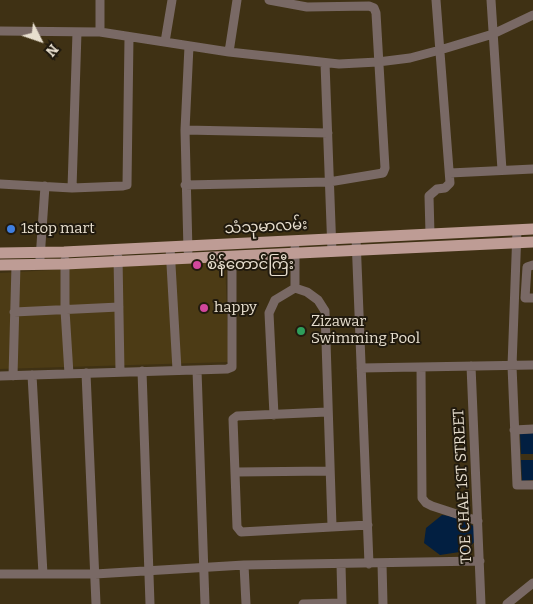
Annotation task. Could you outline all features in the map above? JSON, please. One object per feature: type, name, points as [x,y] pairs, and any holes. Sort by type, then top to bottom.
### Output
[{"type":"main road","name":"သံသုမာလမ်း","points":[[0,253],[64,252],[533,229]]},
{"type":"main road","points":[[451,232],[453,247]]},
{"type":"main road","name":"သံသုမာလမ်း","points":[[0,266],[533,242]]},
{"type":"street","points":[[100,0],[100,32]]},
{"type":"street","points":[[166,42],[172,0]]},
{"type":"street","points":[[229,52],[238,0]]},
{"type":"street","points":[[186,184],[329,182],[384,173],[376,13],[374,8],[369,6],[307,7],[269,0]]},
{"type":"street","points":[[430,234],[429,196],[437,189],[448,186],[450,173],[436,0]]},
{"type":"street","points":[[491,0],[502,170]]},
{"type":"street","points":[[0,31],[100,32],[229,52],[339,64],[410,58],[493,34],[533,15]]},
{"type":"street","points":[[72,188],[76,32]]},
{"type":"street","points":[[0,184],[72,188],[124,186],[127,184],[129,37]]},
{"type":"street","points":[[188,258],[185,130],[189,46]]},
{"type":"street","points":[[325,63],[332,252]]},
{"type":"street","points":[[185,130],[328,133]]},
{"type":"street","points":[[450,173],[533,168]]},
{"type":"street","points":[[40,264],[45,186]]},
{"type":"street","points":[[517,230],[512,366],[517,485],[533,485]]},
{"type":"street","points":[[356,238],[369,564]]},
{"type":"street","points":[[295,241],[295,288]]},
{"type":"street","points":[[170,247],[177,370]]},
{"type":"street","points":[[118,249],[120,372]]},
{"type":"street","points":[[64,252],[69,374]]},
{"type":"street","points":[[0,376],[227,369],[232,367],[232,256]]},
{"type":"street","points":[[14,376],[16,265]]},
{"type":"street","points":[[533,265],[527,267],[525,298],[533,298]]},
{"type":"street","points":[[295,288],[307,292],[318,300],[325,311],[332,526]]},
{"type":"street","points":[[274,415],[269,313],[276,300],[295,288]]},
{"type":"street","points":[[14,312],[119,308]]},
{"type":"street","points":[[361,368],[533,365]]},
{"type":"street","points":[[420,366],[422,498],[432,506],[478,521]]},
{"type":"street","name":"TOE CHAE 1ST STREET","points":[[471,366],[481,604]]},
{"type":"street","points":[[197,370],[205,604]]},
{"type":"street","points":[[142,371],[150,604]]},
{"type":"street","points":[[86,373],[96,604]]},
{"type":"street","points":[[32,375],[44,574]]},
{"type":"street","points":[[327,412],[237,416],[234,419],[238,527],[241,532],[368,525]]},
{"type":"street","points":[[514,430],[533,429]]},
{"type":"street","points":[[237,472],[330,470]]},
{"type":"street","points":[[0,574],[95,574],[204,569],[244,565],[480,562]]},
{"type":"street","points":[[382,563],[383,604]]},
{"type":"street","points":[[303,604],[342,603],[341,564]]},
{"type":"street","points":[[244,565],[246,604]]},
{"type":"street","points":[[507,604],[533,583]]},
{"type":"shaded area","points":[[225,260],[229,362],[0,369],[0,273]]},
{"type":"water","points":[[533,433],[533,454],[521,454],[520,434]]},
{"type":"water","points":[[521,460],[533,460],[533,480],[522,481]]},
{"type":"water","points":[[442,515],[463,518],[477,529],[477,539],[466,551],[440,555],[424,543],[426,528]]},
{"type":"place","name":"1stop mart","points":[[11,229]]},
{"type":"place","name":"စိန်တောင်ကြီး","points":[[197,265]]},
{"type":"place","name":"happy","points":[[204,308]]},
{"type":"place","name":"Zizawar Swimming Pool","points":[[301,331]]}]
